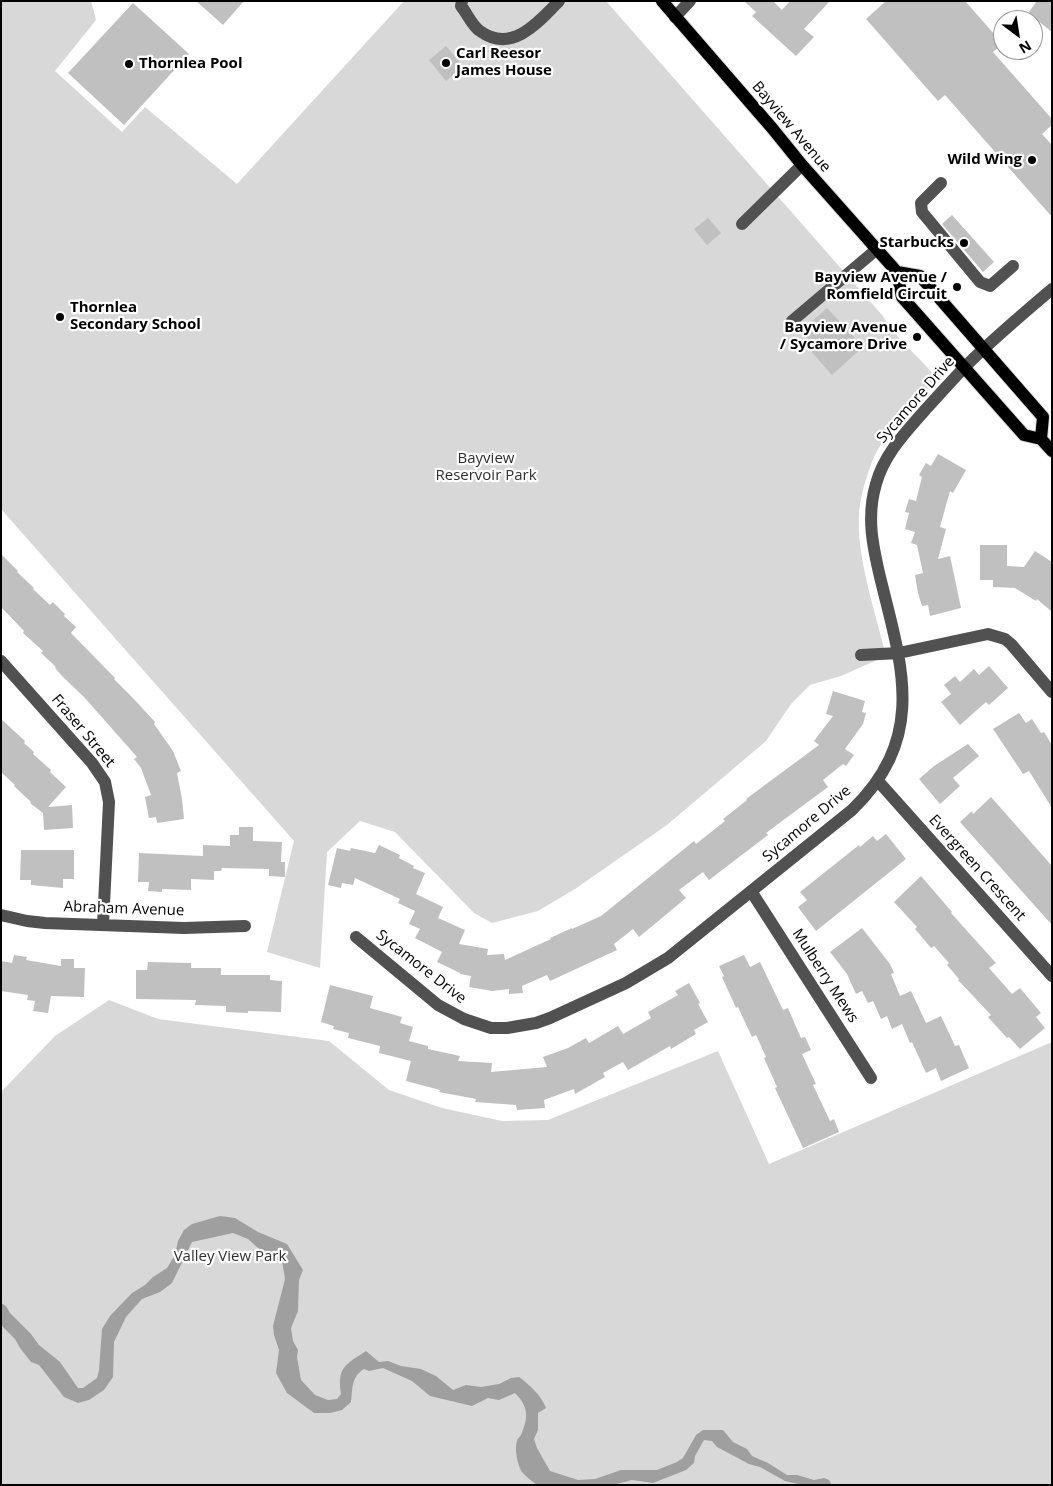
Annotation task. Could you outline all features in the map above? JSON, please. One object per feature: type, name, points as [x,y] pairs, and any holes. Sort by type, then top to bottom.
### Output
[{"type":"main road","name":"Bayview Avenue","points":[[662,1],[772,128],[802,166],[897,272],[902,297],[1024,435],[1041,439],[1052,451]]},
{"type":"main road","points":[[897,272],[920,276],[1043,417],[1041,439]]},
{"type":"street","points":[[462,1],[462,6],[478,30],[496,39],[512,39],[519,35],[540,22],[559,1]]},
{"type":"street","points":[[675,17],[690,1]]},
{"type":"street","points":[[742,224],[802,166]]},
{"type":"street","points":[[940,183],[921,203],[922,212],[980,282],[990,286],[1014,266]]},
{"type":"street","points":[[792,321],[877,249]]},
{"type":"street","name":"Sycamore Drive","points":[[356,938],[450,1013],[491,1028],[523,1026],[550,1018],[626,983],[668,958],[867,796],[889,762],[897,741],[902,718],[904,694],[899,653],[872,545],[871,506],[876,483],[886,461],[900,439],[974,358],[1052,288]]},
{"type":"street","points":[[861,655],[899,653],[979,635],[996,636],[1011,644],[1052,692]]},
{"type":"street","name":"Fraser Street","points":[[1,661],[92,763],[105,782],[109,802],[103,925]]},
{"type":"street","name":"Evergreen Crescent","points":[[878,781],[1052,976]]},
{"type":"street","name":"Mulberry Mews","points":[[751,891],[871,1078]]},
{"type":"street","name":"Abraham Avenue","points":[[1,915],[45,923],[184,928],[246,926]]},
{"type":"green space","name":"Bayview Reservoir Park","points":[[1,1],[91,1],[96,20],[55,71],[122,132],[145,107],[237,184],[404,1],[606,1],[882,315],[900,339],[935,376],[922,397],[881,444],[870,468],[861,500],[859,530],[861,548],[868,585],[886,656],[841,676],[810,685],[791,704],[766,741],[667,825],[575,889],[538,911],[492,923],[474,913],[395,832],[360,821],[327,852],[320,968],[267,952],[294,841],[1,509]]},
{"type":"green space","name":"Valley View Park","points":[[109,1000],[158,1019],[329,1041],[389,1090],[442,1108],[502,1121],[548,1120],[718,1051],[769,1164],[1052,1042],[1052,1485],[1,1485],[1,1092],[55,1036]]},
{"type":"shaded area","points":[[220,1216],[235,1218],[258,1232],[287,1244],[303,1270],[299,1280],[298,1311],[291,1328],[293,1341],[298,1350],[297,1357],[301,1380],[315,1395],[328,1400],[337,1399],[341,1394],[340,1378],[344,1368],[366,1351],[379,1362],[388,1361],[401,1366],[421,1369],[436,1376],[453,1390],[466,1385],[481,1387],[499,1384],[511,1378],[519,1377],[535,1391],[546,1408],[538,1413],[538,1430],[534,1439],[550,1471],[578,1480],[595,1479],[621,1470],[657,1470],[683,1458],[696,1435],[703,1430],[723,1430],[733,1442],[747,1449],[752,1456],[787,1475],[797,1475],[814,1480],[824,1478],[829,1480],[832,1485],[803,1485],[785,1481],[717,1447],[712,1441],[704,1440],[695,1456],[694,1463],[686,1470],[653,1483],[632,1480],[613,1485],[537,1485],[522,1472],[518,1462],[516,1444],[524,1429],[526,1412],[523,1403],[515,1393],[499,1400],[488,1398],[472,1406],[430,1396],[412,1381],[383,1368],[369,1371],[364,1369],[360,1372],[353,1383],[351,1402],[342,1410],[330,1413],[314,1413],[287,1393],[276,1373],[279,1350],[273,1326],[285,1279],[282,1261],[268,1257],[248,1239],[233,1233],[192,1242],[172,1283],[160,1292],[142,1299],[126,1317],[114,1342],[113,1377],[104,1390],[89,1400],[78,1403],[64,1397],[39,1365],[31,1362],[15,1339],[1,1325],[1,1303],[6,1306],[39,1345],[60,1362],[78,1388],[83,1388],[97,1378],[102,1329],[110,1316],[132,1293],[167,1268],[175,1255],[178,1241],[184,1230],[192,1224]]},
{"type":"building","points":[[196,1],[244,1],[223,25]]},
{"type":"building","points":[[744,1],[773,1],[782,10],[790,1],[830,1],[804,29],[814,37],[796,56],[752,16],[756,12]]},
{"type":"building","points":[[886,1],[965,1],[993,33],[993,60],[1000,60],[1052,119],[1052,125],[1042,134],[1052,145],[1052,217],[945,95],[938,101],[866,19]]},
{"type":"building","points":[[1037,1],[1052,1],[1052,32],[1043,25],[1043,10],[1030,10]]},
{"type":"building","name":"Thornlea Pool","points":[[133,3],[189,54],[124,125],[68,73]]},
{"type":"building","name":"Carl Reesor James House","points":[[446,46],[463,66],[446,81],[429,60]]},
{"type":"building","name":"Starbucks","points":[[952,215],[994,262],[983,272],[942,224]]},
{"type":"building","points":[[708,218],[721,233],[707,245],[694,229]]},
{"type":"building","points":[[827,308],[863,347],[832,375],[809,349],[814,345],[801,331]]},
{"type":"building","points":[[938,454],[966,470],[953,493],[950,491],[940,527],[946,529],[938,559],[950,556],[961,608],[930,616],[928,605],[922,606],[918,593],[915,575],[923,573],[917,545],[911,543],[915,532],[905,529],[909,513],[905,512],[909,499],[916,501],[922,477],[919,475],[926,463],[931,466]]},
{"type":"building","points":[[980,545],[1007,545],[1007,566],[1024,567],[1035,551],[1052,562],[1052,612],[1037,599],[1036,601],[1015,588],[993,587],[993,580],[980,580]]},
{"type":"building","points":[[1,554],[50,605],[53,602],[65,614],[64,616],[76,627],[71,633],[155,722],[154,724],[173,751],[181,771],[177,773],[184,819],[157,823],[156,817],[149,818],[145,797],[151,795],[141,768],[134,759],[137,757],[84,697],[41,653],[43,651],[23,633],[24,631],[1,607]]},
{"type":"building","points":[[989,666],[1008,688],[989,705],[986,702],[960,725],[941,702],[951,694],[944,685],[955,676],[960,682],[974,669],[979,675]]},
{"type":"building","points":[[833,691],[865,701],[862,712],[866,713],[863,724],[845,749],[854,755],[846,766],[843,764],[823,780],[828,787],[766,833],[768,835],[709,880],[703,872],[679,890],[686,898],[639,937],[633,929],[614,944],[617,950],[550,981],[547,975],[522,986],[523,993],[509,994],[509,989],[492,991],[469,987],[471,976],[460,974],[437,962],[442,952],[415,938],[420,929],[409,924],[415,911],[398,903],[400,899],[355,878],[353,885],[342,883],[341,888],[328,885],[337,848],[350,851],[351,848],[375,853],[379,845],[400,855],[399,858],[414,866],[413,868],[425,873],[416,894],[443,907],[438,918],[465,930],[459,944],[488,949],[487,955],[504,954],[505,960],[601,916],[694,841],[696,844],[725,821],[723,819],[746,799],[819,745],[814,741],[833,716],[826,714]]},
{"type":"building","points":[[1019,713],[1026,723],[1032,719],[1041,733],[1044,732],[1052,745],[1052,808],[1029,771],[1023,774],[993,729]]},
{"type":"building","points":[[1,719],[25,741],[24,743],[34,752],[33,754],[66,787],[48,807],[72,805],[73,828],[44,830],[43,813],[30,803],[1,772]]},
{"type":"building","points":[[968,744],[979,756],[953,778],[960,786],[940,804],[919,779],[934,766]]},
{"type":"building","points":[[991,797],[1052,866],[1052,925],[960,822],[972,811],[973,814]]},
{"type":"building","points":[[239,827],[253,827],[253,841],[282,842],[281,862],[285,862],[285,877],[269,876],[269,869],[222,868],[221,871],[214,871],[214,880],[191,879],[191,890],[162,889],[162,892],[148,891],[149,882],[138,882],[139,853],[203,856],[203,845],[230,846],[230,835],[239,835]]},
{"type":"building","points":[[886,834],[906,859],[816,931],[798,907],[807,900],[800,892],[859,845],[860,847],[873,836],[877,841]]},
{"type":"building","points":[[21,850],[74,850],[74,879],[63,879],[63,888],[31,885],[31,880],[20,880]]},
{"type":"building","points":[[921,876],[996,963],[989,968],[1012,994],[1020,988],[1041,1013],[1036,1017],[1045,1028],[1020,1049],[988,1017],[991,1015],[958,980],[947,965],[949,963],[934,946],[931,948],[915,929],[917,927],[894,902]]},
{"type":"building","points":[[862,928],[890,964],[894,973],[891,974],[900,996],[911,991],[926,1023],[941,1016],[955,1046],[959,1045],[969,1068],[941,1081],[936,1068],[926,1073],[902,1024],[892,1029],[887,1016],[881,1019],[873,1001],[868,1003],[862,991],[856,994],[847,974],[830,952]]},
{"type":"building","points":[[14,955],[27,957],[26,960],[61,966],[61,959],[74,959],[74,968],[85,968],[84,997],[51,996],[48,1013],[33,1011],[35,1001],[27,1000],[28,995],[1,991],[1,961],[12,963]]},
{"type":"building","points":[[744,955],[750,967],[760,962],[783,1010],[788,1008],[801,1038],[805,1037],[811,1050],[802,1054],[816,1084],[813,1085],[830,1121],[834,1119],[839,1132],[803,1148],[775,1088],[777,1087],[756,1035],[752,1037],[722,977],[724,976],[719,966]]},
{"type":"building","points":[[148,962],[191,963],[191,968],[221,968],[221,975],[270,975],[270,980],[282,981],[281,1012],[226,1012],[226,1006],[195,1005],[196,1000],[136,999],[136,970],[147,970]]},
{"type":"building","points":[[689,983],[708,1022],[694,1030],[696,1034],[671,1049],[670,1046],[628,1070],[623,1062],[603,1073],[605,1077],[575,1094],[574,1089],[544,1100],[545,1108],[517,1110],[516,1105],[475,1102],[476,1099],[439,1092],[440,1090],[406,1081],[411,1061],[379,1053],[380,1046],[348,1038],[349,1033],[333,1029],[334,1026],[321,1022],[330,985],[373,996],[370,1008],[402,1017],[400,1023],[413,1027],[409,1041],[428,1046],[428,1049],[460,1056],[458,1061],[492,1063],[491,1072],[547,1067],[543,1057],[568,1048],[586,1038],[589,1043],[618,1026],[623,1034],[651,1018],[648,1012],[678,995],[675,991]]},
{"type":"place","name":"Carl Reesor James House","points":[[446,63]]},
{"type":"place","name":"Thornlea Pool","points":[[129,64]]},
{"type":"place","name":"Wild Wing","points":[[1032,160]]},
{"type":"place","name":"Starbucks","points":[[964,243]]},
{"type":"place","name":"Bayview Avenue / Romfield Circuit","points":[[957,287]]},
{"type":"place","name":"Thornlea Secondary School","points":[[60,317]]},
{"type":"place","name":"Bayview Avenue / Sycamore Drive","points":[[917,337]]}]
